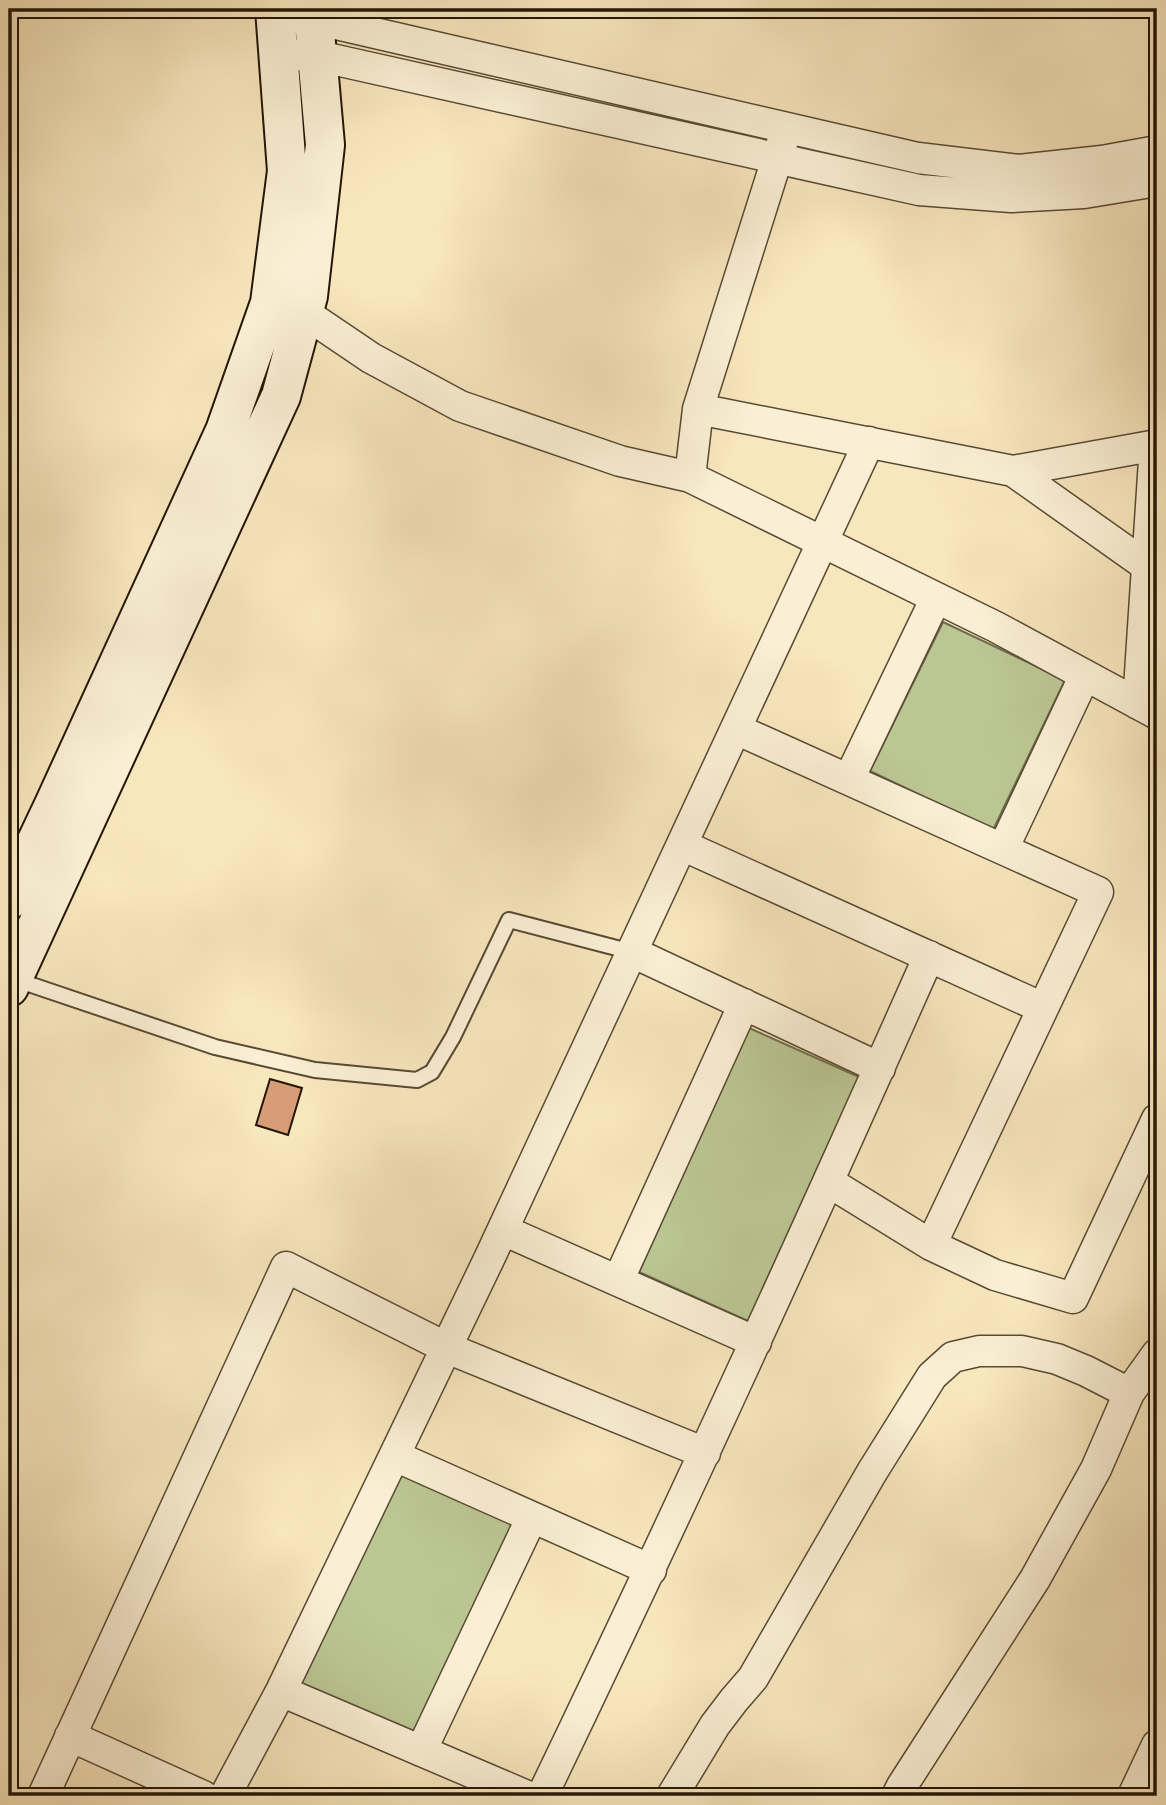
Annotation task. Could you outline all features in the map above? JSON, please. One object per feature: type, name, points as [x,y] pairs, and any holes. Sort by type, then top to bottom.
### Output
[{"type":"street","points":[[11,983],[19,909],[54,805],[225,431],[271,303],[287,171],[276,27],[315,28],[918,158],[1019,170],[1102,161],[1157,151]]},
{"type":"street","points":[[315,28],[777,159],[919,190],[1011,197],[1084,193],[1157,181]]},
{"type":"street","points":[[19,909],[281,396],[308,296],[325,145],[315,28]]},
{"type":"street","points":[[690,477],[698,409],[787,128]]},
{"type":"street","points":[[303,312],[371,358],[460,406],[620,461],[690,477],[996,627],[1148,709],[1147,566],[1156,445],[1013,471],[698,409]]},
{"type":"street","points":[[225,1796],[281,1691],[447,1348],[869,442]]},
{"type":"street","points":[[1013,471],[1147,566]]},
{"type":"street","points":[[849,779],[936,598]]},
{"type":"street","points":[[1003,849],[1085,675]]},
{"type":"street","points":[[736,729],[1098,892],[931,1245]]},
{"type":"street","points":[[682,845],[1043,1008]]},
{"type":"street","points":[[632,953],[880,1068]]},
{"type":"street","points":[[542,1796],[651,1570],[829,1182],[929,956]]},
{"type":"street","points":[[618,1281],[744,1004]]},
{"type":"street","points":[[829,1182],[931,1245],[995,1275],[1073,1298],[1157,1119]]},
{"type":"street","points":[[503,1230],[756,1342]]},
{"type":"street","points":[[43,1796],[286,1268],[447,1348],[705,1452]]},
{"type":"street","points":[[672,1796],[715,1725],[753,1678],[872,1472],[932,1376],[953,1357],[979,1351],[1022,1351],[1057,1359],[1129,1393]]},
{"type":"street","points":[[897,1796],[1035,1579],[1096,1469],[1129,1393],[1157,1354]]},
{"type":"street","points":[[395,1456],[651,1570]]},
{"type":"street","points":[[421,1751],[532,1517]]},
{"type":"street","points":[[281,1691],[527,1796]]},
{"type":"street","points":[[70,1736],[203,1796]]},
{"type":"street","points":[[1133,1796],[1157,1745]]},
{"type":"lane","points":[[11,983],[215,1047],[315,1070],[417,1080],[432,1072],[453,1037],[509,920],[632,953]]},
{"type":"green space","points":[[943,622],[1065,680],[993,830],[870,771]]},
{"type":"green space","points":[[749,1028],[859,1077],[748,1321],[639,1272]]},
{"type":"green space","points":[[400,1468],[514,1521],[414,1735],[300,1683]]},
{"type":"building","points":[[270,1079],[302,1088],[288,1135],[256,1125]]}]
